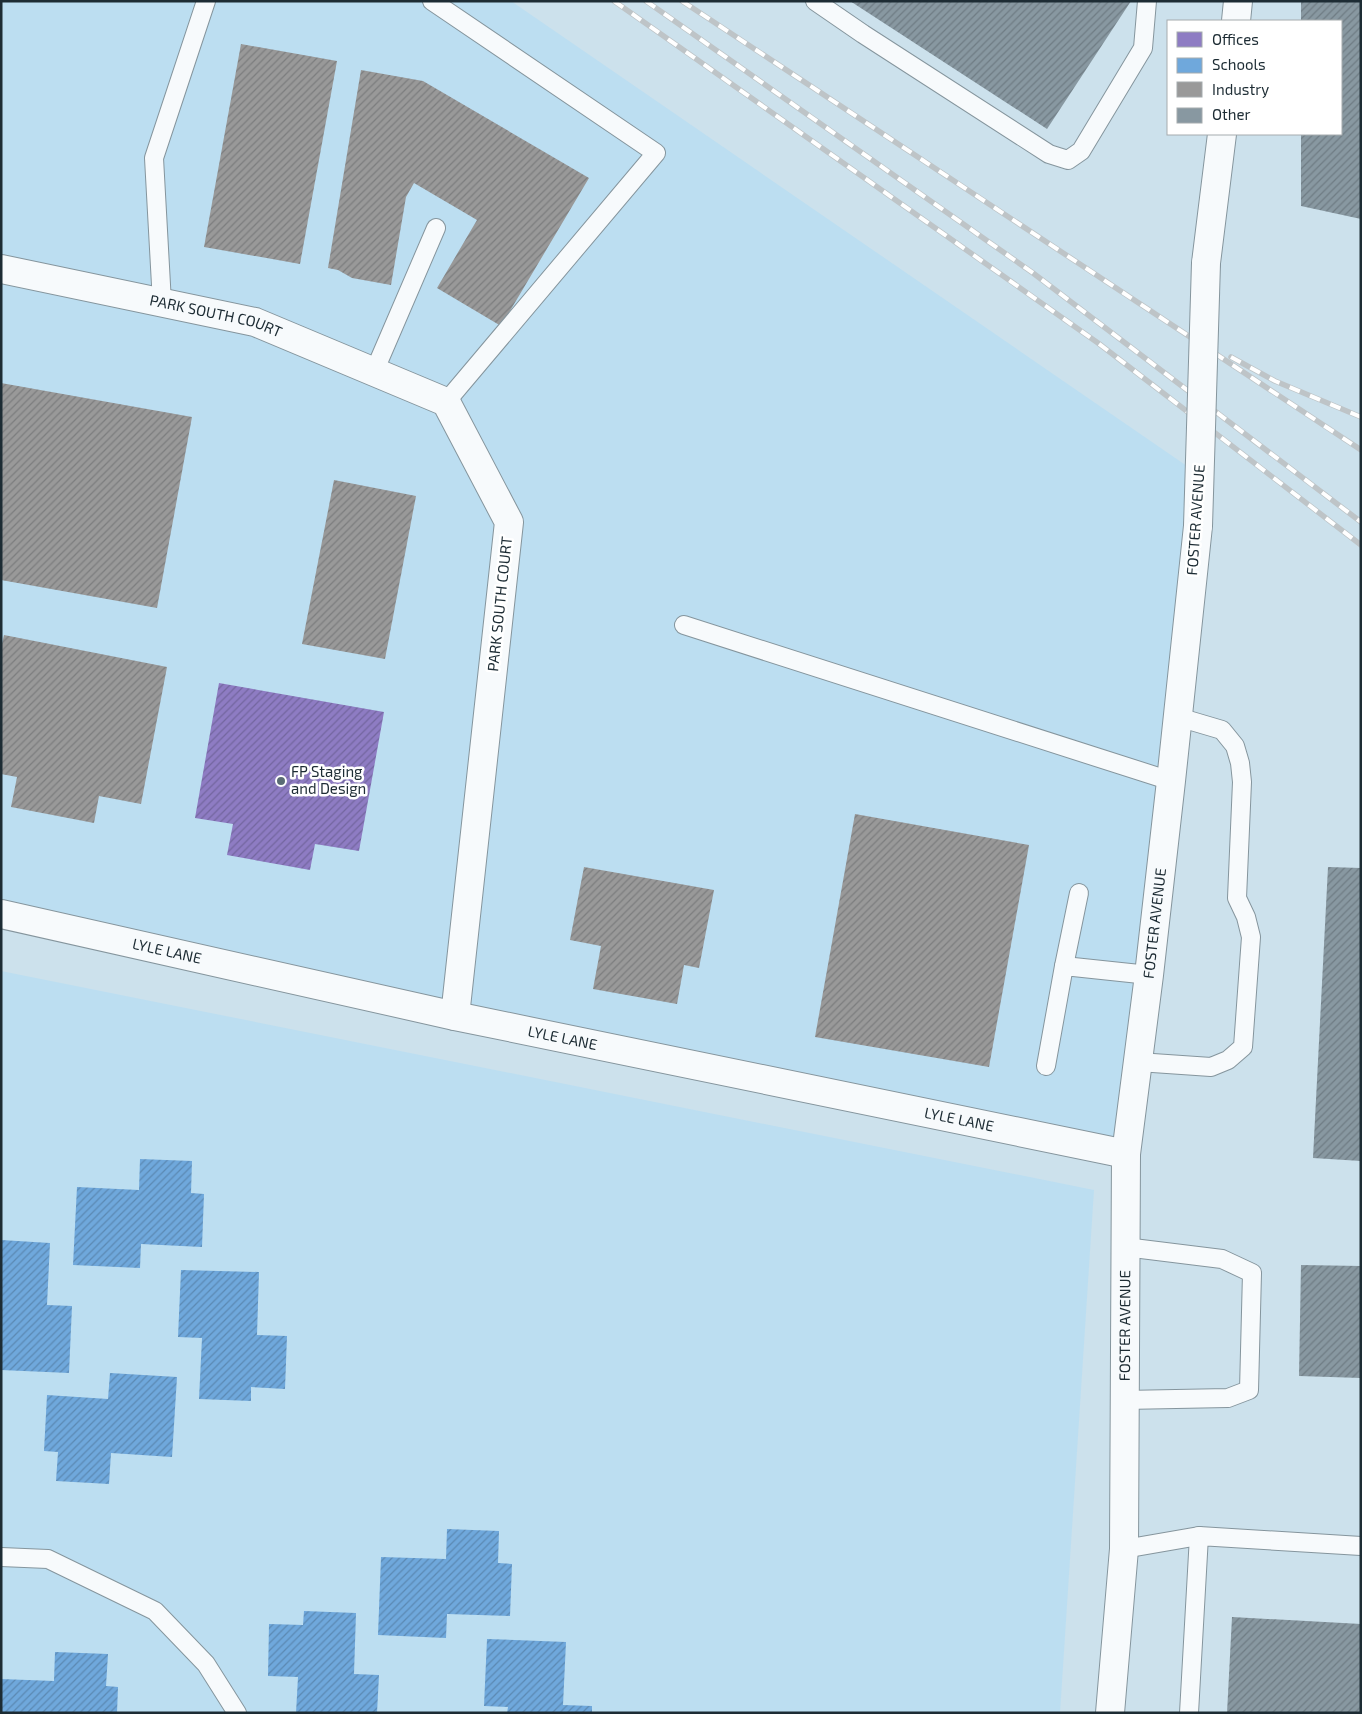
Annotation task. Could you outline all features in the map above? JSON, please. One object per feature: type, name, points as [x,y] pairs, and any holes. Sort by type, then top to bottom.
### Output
[{"type":"street","points":[[1236,20],[1238,1]]},
{"type":"street","name":"FOSTER AVENUE","points":[[1110,1713],[1124,1549],[1126,1154],[1149,975],[1198,526],[1206,263],[1222,135]]},
{"type":"street","name":"PARK SOUTH COURT","points":[[1,269],[255,322],[446,402],[509,522],[455,1016]]},
{"type":"street","name":"LYLE LANE","points":[[1,914],[455,1016],[1126,1154]]},
{"type":"lane","points":[[162,302],[154,158],[206,1]]},
{"type":"lane","points":[[432,1],[656,152],[446,402]]},
{"type":"lane","points":[[815,1],[1049,154],[1068,160],[1081,151],[1143,48],[1147,1]]},
{"type":"lane","points":[[374,372],[436,228]]},
{"type":"lane","points":[[684,626],[1171,782]]},
{"type":"lane","points":[[1138,1062],[1211,1066],[1228,1060],[1243,1047],[1251,937],[1246,917],[1237,898],[1242,782],[1240,763],[1235,746],[1222,730],[1178,717]]},
{"type":"lane","points":[[1046,1066],[1079,893]]},
{"type":"lane","points":[[1064,966],[1149,975]]},
{"type":"lane","points":[[1124,1400],[1228,1398],[1249,1390],[1252,1273],[1222,1259],[1125,1247]]},
{"type":"lane","points":[[1124,1549],[1199,1536],[1361,1546]]},
{"type":"lane","points":[[1189,1713],[1199,1536]]},
{"type":"lane","points":[[1,1557],[48,1559],[155,1611],[206,1664],[238,1713]]},
{"type":"shaded area","points":[[1,1],[511,1],[1200,475],[1126,1154],[1,914]]},
{"type":"shaded area","points":[[1,971],[1094,1190],[1060,1713],[1,1713]]},
{"type":"building: Offices","points":[[219,683],[384,712],[359,851],[315,844],[310,870],[227,855],[233,824],[195,818]]},
{"type":"building: Schools","points":[[140,1159],[192,1161],[191,1193],[204,1194],[202,1247],[141,1244],[140,1268],[73,1265],[77,1187],[139,1190]]},
{"type":"building: Schools","points":[[1,1240],[50,1243],[47,1305],[72,1306],[69,1373],[1,1370]]},
{"type":"building: Schools","points":[[181,1270],[259,1272],[257,1335],[287,1336],[285,1389],[251,1387],[251,1401],[199,1399],[202,1338],[178,1337]]},
{"type":"building: Schools","points":[[110,1373],[177,1377],[172,1457],[111,1453],[109,1484],[56,1481],[58,1452],[44,1451],[47,1395],[108,1399]]},
{"type":"building: Schools","points":[[447,1529],[499,1531],[498,1563],[512,1564],[510,1616],[447,1614],[446,1638],[378,1635],[381,1557],[446,1559]]},
{"type":"building: Schools","points":[[304,1611],[356,1613],[354,1674],[379,1675],[377,1713],[296,1713],[298,1677],[268,1676],[269,1624],[303,1625]]},
{"type":"building: Schools","points":[[487,1639],[566,1642],[563,1705],[592,1706],[592,1713],[507,1713],[508,1707],[484,1706]]},
{"type":"building: Schools","points":[[55,1652],[108,1654],[106,1686],[118,1687],[117,1713],[1,1713],[1,1679],[54,1681]]},
{"type":"building: Industry","points":[[241,44],[337,61],[300,264],[204,247]]},
{"type":"building: Industry","points":[[361,70],[423,81],[589,178],[501,326],[437,288],[477,220],[414,183],[406,197],[391,285],[352,278],[338,270],[328,268]]},
{"type":"building: Industry","points":[[1,383],[192,417],[157,608],[1,580]]},
{"type":"building: Industry","points":[[334,480],[416,496],[385,659],[302,644]]},
{"type":"building: Industry","points":[[4,635],[167,667],[141,804],[99,796],[94,823],[11,807],[17,777],[1,774],[1,648]]},
{"type":"building: Industry","points":[[855,814],[1029,845],[989,1067],[815,1037]]},
{"type":"building: Industry","points":[[584,867],[714,890],[699,968],[684,965],[677,1004],[593,989],[601,946],[570,940]]},
{"type":"building: Other","points":[[850,1],[1131,1],[1047,129]]},
{"type":"building: Other","points":[[1301,1],[1361,1],[1361,219],[1301,206],[1301,135],[1342,135],[1342,20],[1301,20]]},
{"type":"building: Other","points":[[1328,867],[1361,868],[1361,1161],[1313,1158]]},
{"type":"building: Other","points":[[1301,1265],[1361,1266],[1361,1378],[1299,1376]]},
{"type":"building: Other","points":[[1232,1617],[1361,1624],[1361,1713],[1227,1713]]},
{"type":"railway","points":[[614,1],[1098,343],[1361,545]]},
{"type":"railway","points":[[646,1],[1033,273],[1361,522]]},
{"type":"railway","points":[[682,1],[1361,450]]},
{"type":"railway","points":[[1231,357],[1275,381],[1361,417]]},
{"type":"place","name":"FP Staging and Design","points":[[281,781]]}]
